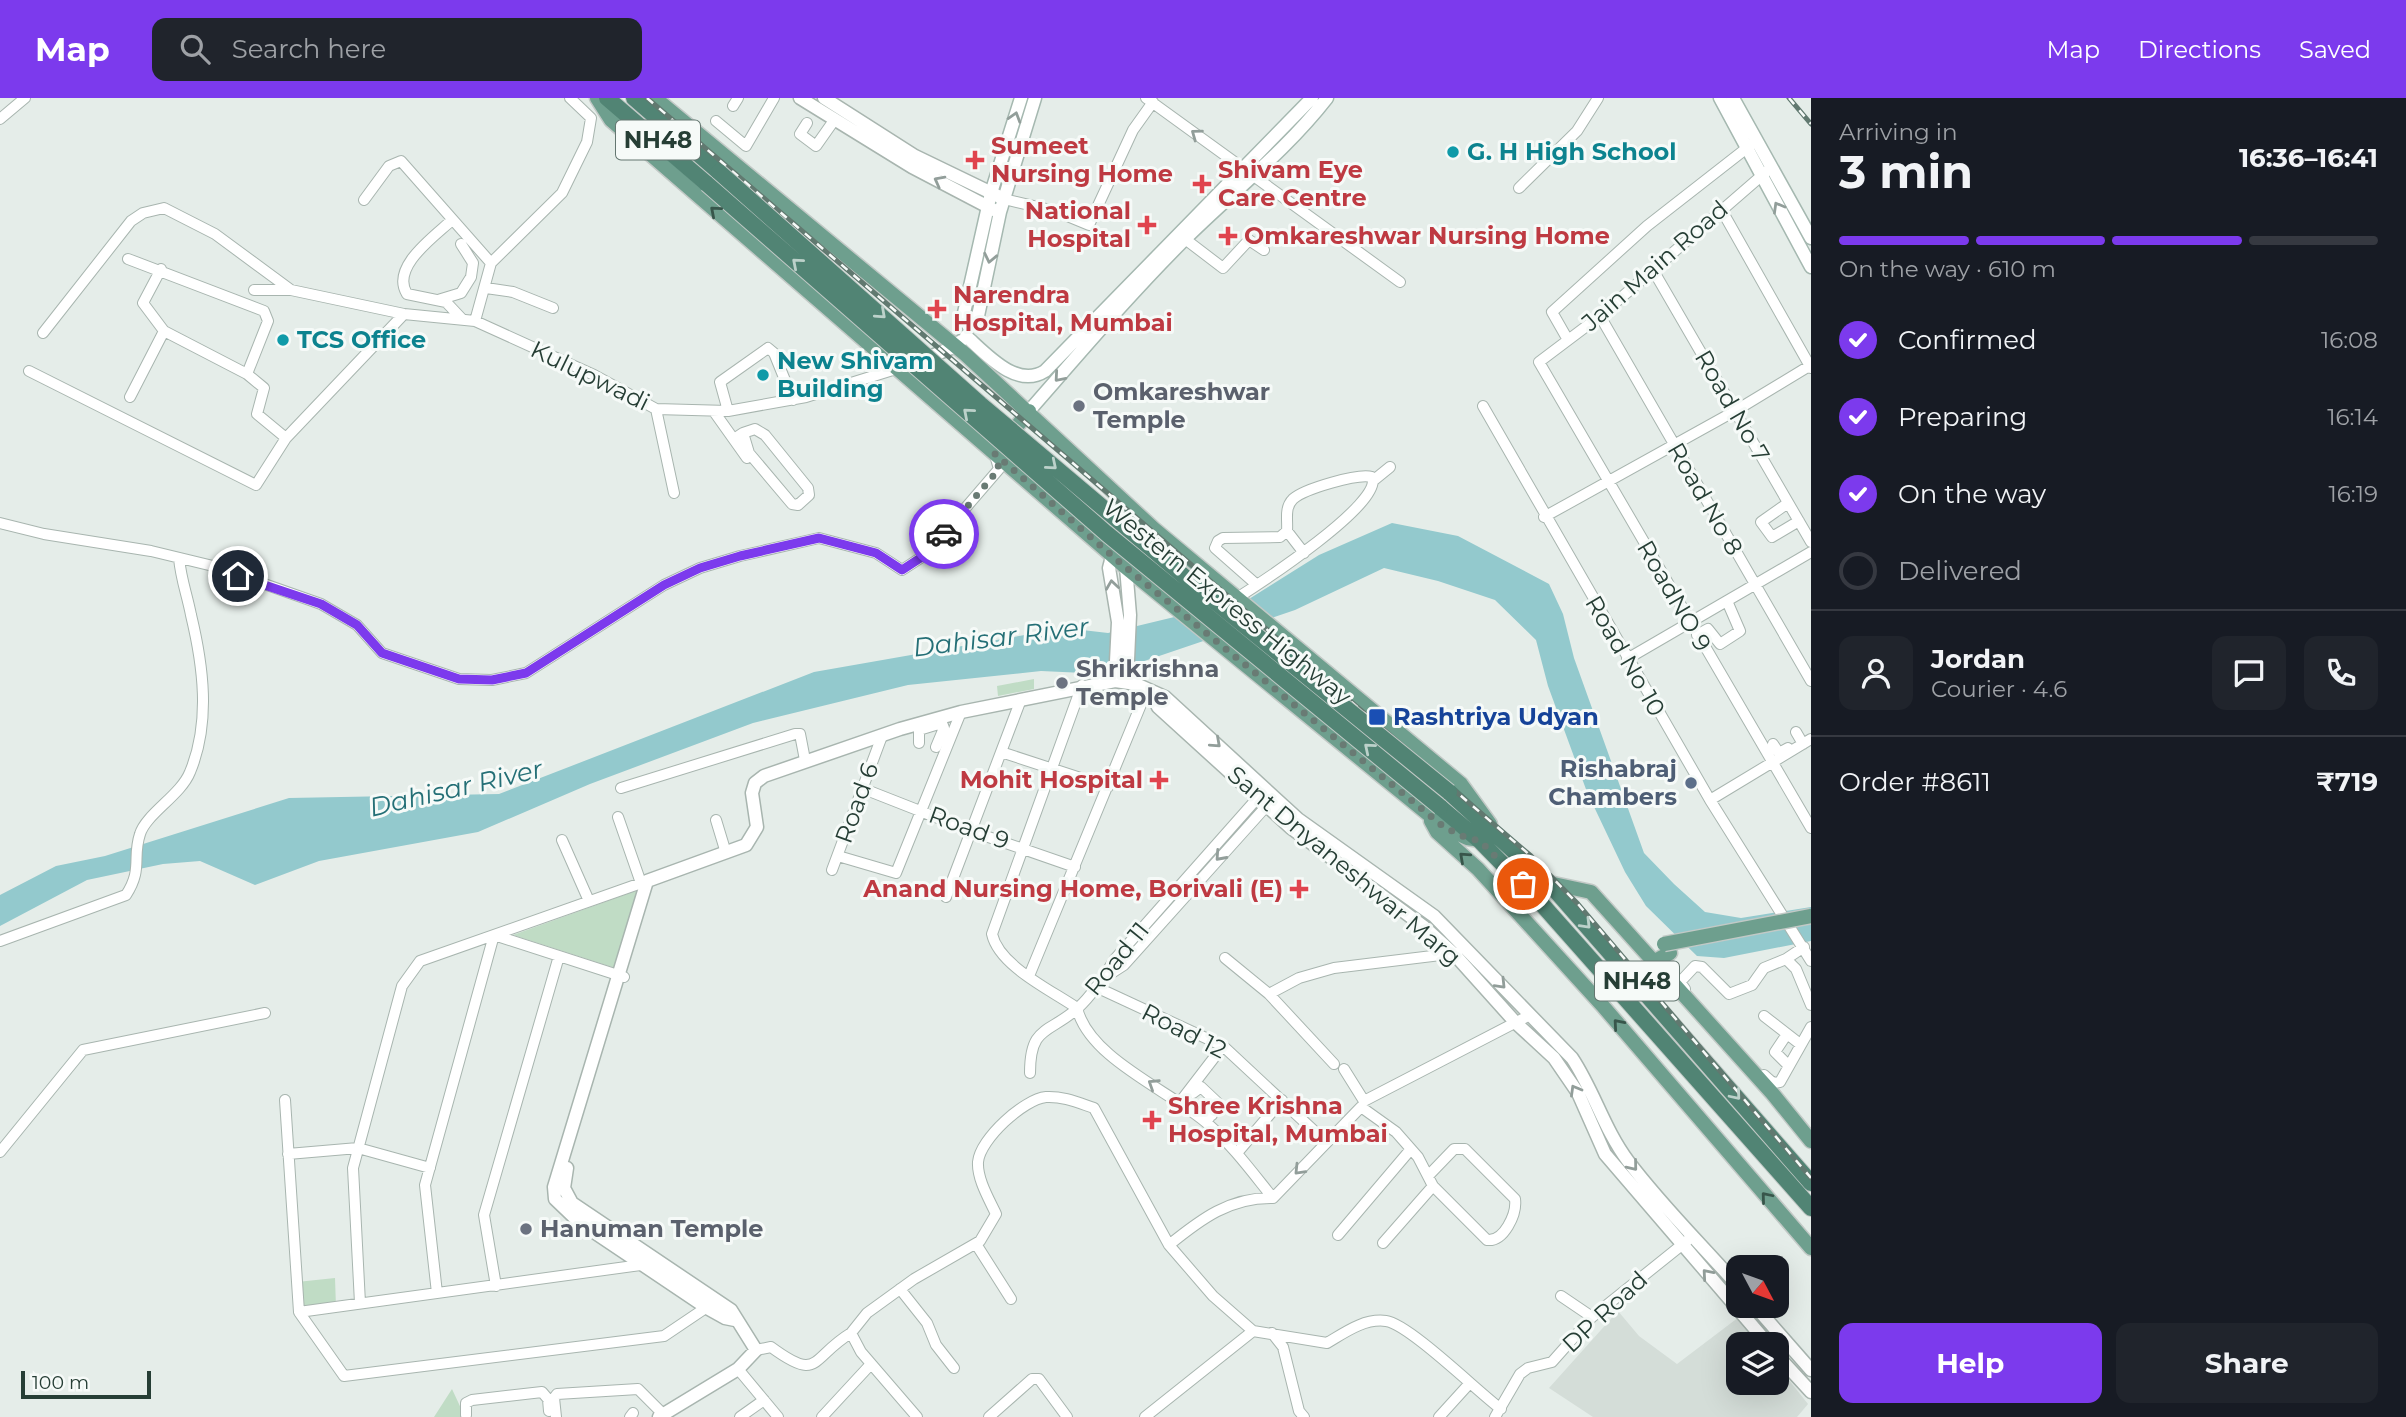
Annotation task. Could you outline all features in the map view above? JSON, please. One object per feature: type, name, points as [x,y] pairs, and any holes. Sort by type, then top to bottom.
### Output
[{"type":"highway","name":"Western Express Highway","points":[[634,98],[713,178],[1106,533],[1434,810],[1480,841],[1539,901],[1811,1208]]},
{"type":"highway","name":"Western Express Highway","points":[[600,106],[713,178],[1192,583],[1493,829],[1549,883],[1811,1183]]},
{"type":"main road","points":[[655,98],[969,346],[1029,411],[1154,529],[1461,783],[1493,829]]},
{"type":"main road","points":[[600,106],[611,120],[1126,567],[1434,810],[1437,832],[1479,869],[1544,940],[1811,1248]]},
{"type":"main road","points":[[995,454],[1029,411]]},
{"type":"main road","points":[[1167,601],[1235,597]]},
{"type":"main road","points":[[1549,883],[1591,892],[1643,947],[1811,1141]]},
{"type":"main road","points":[[1655,961],[1667,948],[1811,916]]},
{"type":"main road","points":[[1643,947],[1667,948],[1811,924]]},
{"type":"street","points":[[0,119],[25,98]]},
{"type":"street","points":[[475,321],[491,263],[562,193],[587,142],[600,106],[570,98]]},
{"type":"street","points":[[716,121],[746,146],[774,98]]},
{"type":"street","points":[[800,98],[821,101],[994,210]]},
{"type":"street","points":[[1021,98],[991,193],[994,210],[978,316],[969,346],[1024,379],[1035,378],[1045,371],[1086,332],[1150,260],[1311,119],[1326,98]]},
{"type":"street","points":[[994,210],[1004,199],[1035,98]]},
{"type":"street","points":[[1029,411],[1185,239],[1250,172],[1312,98]]},
{"type":"street","points":[[1519,188],[1577,131],[1598,98]]},
{"type":"street","points":[[1720,98],[1751,144],[1811,266]]},
{"type":"street","points":[[1733,98],[1751,144]]},
{"type":"street","points":[[821,101],[835,119],[864,130],[991,193],[1004,199],[1055,211],[1089,225],[1149,100],[1400,282]]},
{"type":"street","points":[[807,123],[800,134],[816,146],[835,119]]},
{"type":"street","points":[[1568,340],[1552,313],[1647,226],[1751,144]]},
{"type":"street","points":[[364,200],[389,166],[401,161],[491,263]]},
{"type":"street","points":[[1766,172],[1811,238]]},
{"type":"street","name":"Jain Main Road","points":[[1539,362],[1600,316],[1766,172]]},
{"type":"street","points":[[43,333],[131,221],[143,213],[164,208],[215,234],[291,290]]},
{"type":"street","points":[[1544,517],[1811,367],[1721,209]]},
{"type":"street","points":[[452,219],[405,269],[404,288],[416,297],[446,302],[463,319]]},
{"type":"street","points":[[1185,239],[1223,268],[1247,241],[1252,241],[1264,250]]},
{"type":"street","points":[[438,300],[461,293],[471,277],[474,263],[461,244]]},
{"type":"street","points":[[128,259],[161,269],[264,311],[268,320],[247,374]]},
{"type":"street","points":[[161,269],[143,303],[164,331],[247,374],[264,388],[257,414],[286,439]]},
{"type":"street","name":"Road No 7","points":[[1653,270],[1797,523],[1811,542]]},
{"type":"street","points":[[410,285],[416,297]]},
{"type":"street","points":[[486,288],[513,292],[553,307]]},
{"type":"street","name":"Kulupwadi","points":[[254,290],[291,290],[404,314],[475,321],[594,375],[656,409],[715,413],[793,400],[969,346]]},
{"type":"street","points":[[29,371],[256,485],[286,439],[404,314]]},
{"type":"street","name":"Road No 8","points":[[1600,316],[1811,681]]},
{"type":"street","points":[[130,397],[164,331]]},
{"type":"street","points":[[728,411],[720,382],[768,348],[774,352],[793,400]]},
{"type":"street","name":"RoadNO 9","points":[[1539,362],[1689,623],[1787,746],[1811,828]]},
{"type":"street","name":"Road No 10","points":[[1483,405],[1544,517],[1710,800],[1811,961]]},
{"type":"street","points":[[656,409],[674,493]]},
{"type":"street","points":[[715,413],[751,464]]},
{"type":"street","points":[[734,439],[743,433],[754,429],[765,435],[808,488],[809,495],[798,505],[792,504],[749,453],[743,433]]},
{"type":"street","points":[[0,523],[213,566],[321,604],[357,625],[382,653],[459,679],[492,680],[526,673],[664,585],[700,568],[740,556],[819,538],[876,553],[902,570],[925,555],[999,469],[995,454]]},
{"type":"street","points":[[1235,597],[1304,553],[1360,505],[1374,480],[1390,467]]},
{"type":"street","points":[[1304,553],[1287,531],[1287,510],[1296,497],[1359,475],[1374,480]]},
{"type":"street","points":[[1787,505],[1761,522],[1772,537],[1797,523]]},
{"type":"street","points":[[1123,616],[1109,568],[1111,554],[1138,514]]},
{"type":"street","points":[[1121,675],[1126,567],[1154,529]]},
{"type":"street","points":[[1257,585],[1218,551],[1215,544],[1223,538],[1280,537],[1287,531]]},
{"type":"street","points":[[1627,659],[1811,552]]},
{"type":"street","points":[[0,941],[126,895],[136,878],[140,833],[190,772],[204,713],[204,676],[191,613],[183,590],[179,558]]},
{"type":"street","points":[[1697,635],[1709,629],[1720,644],[1740,631],[1727,601]]},
{"type":"street","points":[[919,727],[961,712],[1020,702],[1121,675],[1149,691],[1030,976]]},
{"type":"street","points":[[1030,1073],[1030,1049],[1040,1034],[1077,1009],[1004,958],[995,946],[992,934],[1082,685]]},
{"type":"street","name":"Sant Dnyaneshwar Marg","points":[[1149,691],[1158,707],[1266,797],[1460,951],[1530,1015],[1572,1058],[1590,1085],[1603,1123],[1628,1161],[1726,1272]]},
{"type":"street","points":[[946,897],[1020,702]]},
{"type":"street","points":[[942,741],[961,712]]},
{"type":"street","points":[[360,1303],[353,1168],[402,986],[420,961],[746,845],[757,827],[752,793],[755,783],[764,776],[882,736],[942,723],[942,741],[896,873],[838,856]]},
{"type":"street","points":[[919,727],[919,743]]},
{"type":"street","points":[[621,788],[795,734],[800,734],[803,738],[805,760]]},
{"type":"street","name":"Road 6","points":[[832,870],[882,736]]},
{"type":"street","points":[[1710,800],[1787,746]]},
{"type":"street","points":[[1001,752],[1108,787]]},
{"type":"street","name":"Road 9","points":[[863,789],[971,831],[1075,867]]},
{"type":"street","name":"Road 11","points":[[1266,797],[1124,965],[1103,978],[1077,1009],[1080,1020],[1094,1041],[1180,1102],[1209,1119],[1273,1198]]},
{"type":"street","points":[[618,817],[647,881],[579,1117],[566,1170],[566,1195],[585,1214],[650,1263],[711,1304],[730,1310],[756,1350]]},
{"type":"street","points":[[716,820],[726,853]]},
{"type":"street","points":[[562,840],[589,901]]},
{"type":"street","points":[[494,935],[621,976]]},
{"type":"street","points":[[437,1293],[425,1185],[494,935]]},
{"type":"street","points":[[1803,945],[1786,959],[1764,968],[1752,985],[1729,994],[1699,966],[1680,982],[1773,1083],[1780,1082],[1811,1027]]},
{"type":"street","points":[[1269,994],[1299,978],[1334,968],[1460,951]]},
{"type":"street","name":"Sant Dnyaneshwar Marg","points":[[1460,951],[1516,1023],[1554,1058],[1578,1093],[1605,1154],[1758,1332]]},
{"type":"street","points":[[496,1286],[484,1215],[559,956]]},
{"type":"street","points":[[1225,958],[1269,994],[1334,1064]]},
{"type":"street","points":[[1786,959],[1796,969],[1811,1004]]},
{"type":"street","name":"Road 12","points":[[1096,987],[1223,1046],[1326,1142]]},
{"type":"street","points":[[0,1152],[83,1050],[265,1013]]},
{"type":"street","points":[[1344,1069],[1364,1101],[1530,1015]]},
{"type":"street","points":[[1764,1016],[1800,1044]]},
{"type":"street","points":[[1787,1034],[1775,1052],[1789,1066]]},
{"type":"street","points":[[1180,1102],[1223,1046]]},
{"type":"street","points":[[1192,1094],[1201,1087],[1219,1104],[1209,1119],[1203,1107]]},
{"type":"street","points":[[556,1417],[555,1396],[638,1389],[661,1416],[738,1369],[756,1350],[771,1348],[799,1366],[810,1366],[852,1333],[867,1313],[900,1289],[976,1244],[996,1213],[982,1181],[978,1161],[990,1139],[1019,1107],[1045,1097],[1069,1099],[1094,1108],[1169,1245],[1213,1296],[1253,1331],[1327,1343],[1357,1325],[1387,1321],[1428,1346],[1495,1414]]},
{"type":"street","points":[[285,1100],[299,1312],[344,1376],[664,1336],[711,1304]]},
{"type":"street","points":[[1237,1153],[1282,1100]]},
{"type":"street","points":[[1169,1245],[1199,1221],[1226,1206],[1249,1197],[1273,1198],[1361,1107],[1396,1132],[1411,1149],[1431,1181],[1487,1240],[1492,1241],[1498,1237],[1515,1212],[1515,1199],[1508,1189],[1460,1147],[1454,1149],[1431,1181],[1382,1243]]},
{"type":"street","points":[[288,1154],[358,1148],[430,1168]]},
{"type":"street","points":[[1338,1236],[1411,1149]]},
{"type":"street","name":"DP Road","points":[[1495,1414],[1520,1374],[1528,1368],[1552,1362],[1592,1317],[1693,1235]]},
{"type":"street","points":[[976,1244],[1011,1299]]},
{"type":"street","points":[[299,1312],[650,1263]]},
{"type":"street","points":[[900,1289],[927,1323],[936,1345],[954,1368]]},
{"type":"street","points":[[1562,1296],[1592,1317]]},
{"type":"street","points":[[1766,1318],[1811,1370]]},
{"type":"street","points":[[1144,1417],[1253,1331]]},
{"type":"street","points":[[852,1333],[871,1364],[917,1417]]},
{"type":"street","points":[[1272,1333],[1283,1347],[1299,1411],[1304,1417]]},
{"type":"street","points":[[822,1417],[871,1364]]},
{"type":"street","points":[[1789,1368],[1811,1392]]},
{"type":"street","points":[[738,1369],[778,1417]]},
{"type":"street","points":[[989,1417],[1032,1379],[1039,1379],[1067,1417]]},
{"type":"street","points":[[1439,1417],[1467,1386]]},
{"type":"street","points":[[466,1415],[466,1403],[472,1400],[542,1392],[548,1399],[550,1417]]},
{"type":"street","points":[[588,1392],[593,1395],[611,1394]]},
{"type":"street","points":[[740,1417],[764,1400]]},
{"type":"shaded area","points":[[1618,1311],[1639,1336],[1677,1364],[1740,1318],[1751,1332],[1726,1332],[1726,1395],[1789,1395],[1789,1380],[1808,1404],[1797,1417],[1593,1417],[1549,1388]]},
{"type":"green space","points":[[1034,679],[1034,689],[998,696],[997,686]]},
{"type":"green space","points":[[638,890],[615,968],[513,935]]},
{"type":"green space","points":[[335,1278],[336,1307],[299,1312],[297,1282]]},
{"type":"green space","points":[[452,1389],[465,1417],[434,1417]]},
{"type":"water","points":[[1392,523],[1458,536],[1549,584],[1563,614],[1574,658],[1644,853],[1705,912],[1741,918],[1811,907],[1811,941],[1724,958],[1697,956],[1646,906],[1625,872],[1587,792],[1548,686],[1536,640],[1495,600],[1438,581],[1384,568],[1295,610],[1106,674],[1041,671],[908,685],[753,723],[590,784],[478,832],[319,861],[255,885],[200,861],[163,864],[87,880],[0,926],[0,895],[56,866],[105,856],[289,798],[499,794],[814,672],[1065,628],[1108,633],[1249,599],[1319,555]]},
{"type":"railway","points":[[647,98],[1531,856],[1578,904],[1811,1178]]},
{"type":"railway","points":[[1789,98],[1811,124]]},
{"type":"way so far","points":[[944,534],[999,469],[995,454],[1123,565],[1346,748],[1444,827],[1480,841],[1523,884]]},
{"type":"place","name":"G. H High School","points":[[1453,152]]},
{"type":"place","name":"Sumeet Nursing Home","points":[[975,160]]},
{"type":"place","name":"Shivam Eye Care Centre","points":[[1202,184]]},
{"type":"place","name":"National Hospital","points":[[1147,225]]},
{"type":"place","name":"Omkareshwar Nursing Home","points":[[1228,236]]},
{"type":"place","name":"Narendra Hospital, Mumbai","points":[[937,309]]},
{"type":"place","name":"TCS Office","points":[[283,340]]},
{"type":"place","name":"New Shivam Building","points":[[763,375]]},
{"type":"place","name":"Omkareshwar Temple","points":[[1079,406]]},
{"type":"place","name":"Shrikrishna Temple","points":[[1062,683]]},
{"type":"place","name":"Rashtriya Udyan","points":[[1377,717]]},
{"type":"place","name":"Mohit Hospital","points":[[1159,780]]},
{"type":"place","name":"Rishabraj Chambers","points":[[1691,783]]},
{"type":"place","name":"Anand Nursing Home, Borivali (E)","points":[[1299,889]]},
{"type":"place","name":"Shree Krishna Hospital, Mumbai","points":[[1152,1120]]},
{"type":"place","name":"Hanuman Temple","points":[[526,1229]]},
{"type":"route","points":[[238,576],[321,604],[357,625],[382,653],[459,679],[492,680],[526,673],[664,585],[700,568],[819,538],[876,553],[888,564],[902,570],[925,555],[944,534]]},
{"type":"water label","name":"Dahisar River","points":[[1001,637]]},
{"type":"water label","name":"Dahisar River","points":[[456,788]]}]
